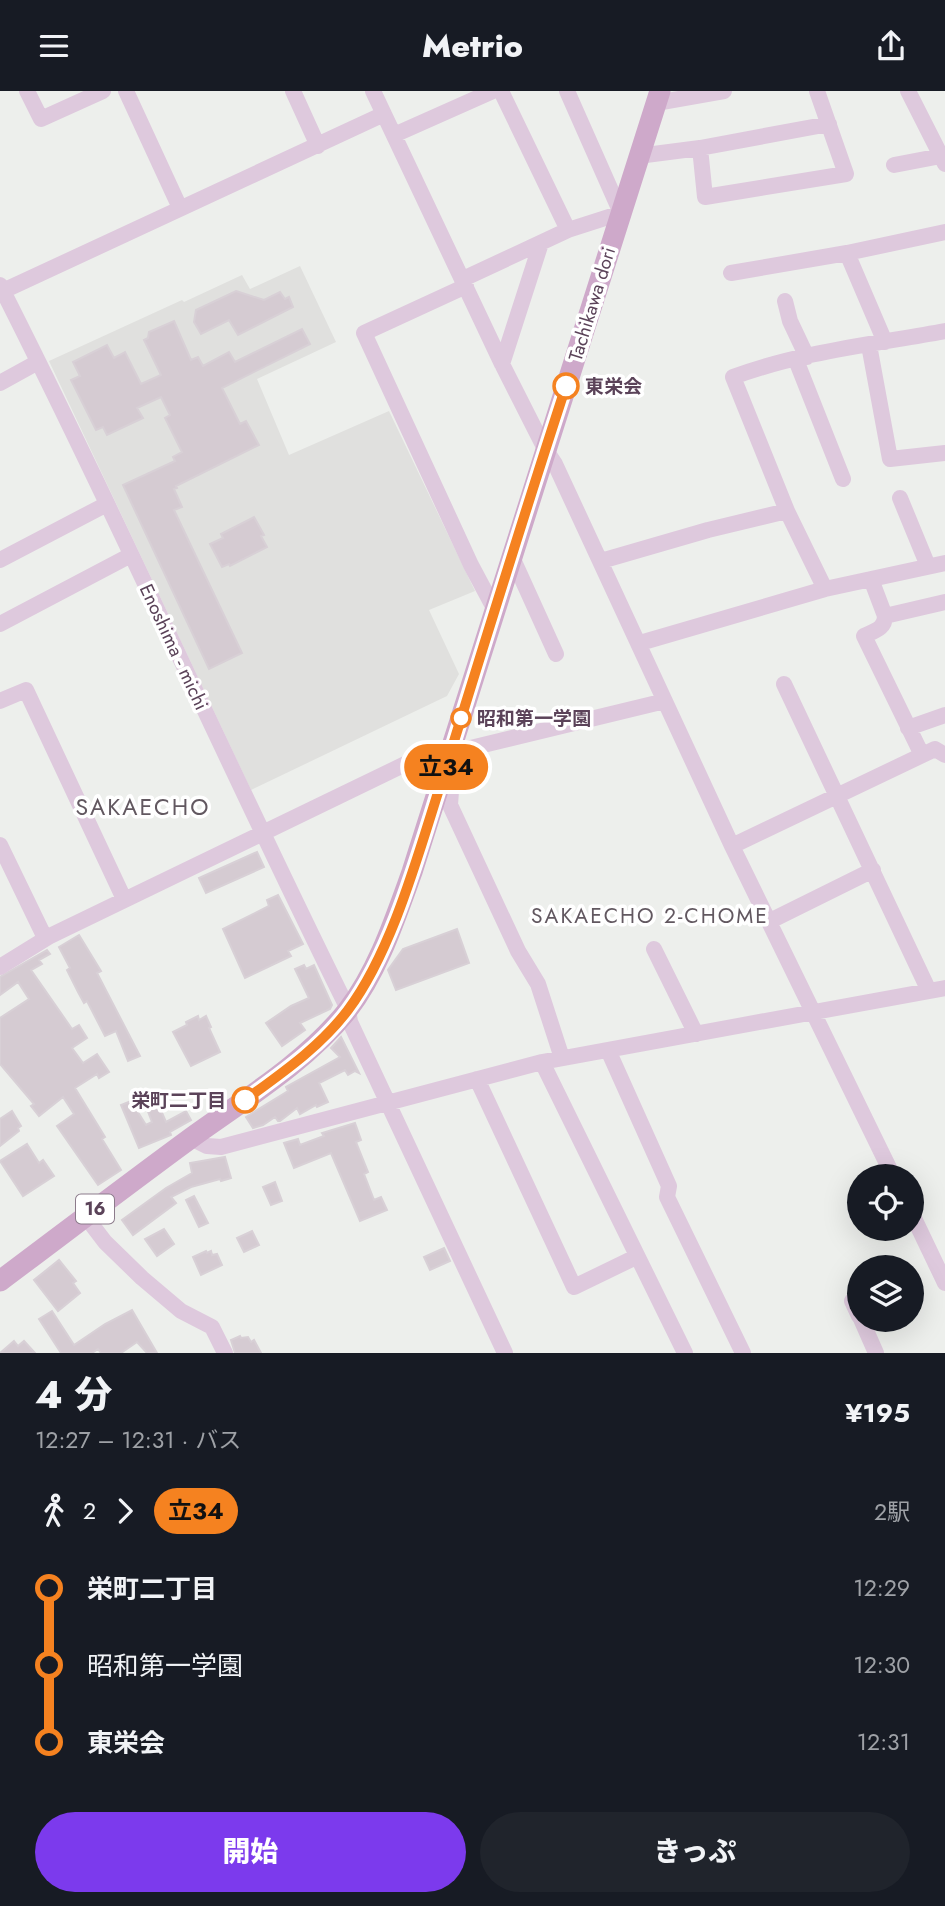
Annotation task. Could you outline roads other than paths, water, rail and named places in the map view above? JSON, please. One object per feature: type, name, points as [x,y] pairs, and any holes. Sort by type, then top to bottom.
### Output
[{"type":"main road","name":"Tachikawa dori","points":[[0,1281],[296,1062],[327,1034],[365,984],[394,921],[412,872],[658,97]]},
{"type":"street","points":[[27,91],[41,119],[103,91]]},
{"type":"street","points":[[126,91],[180,208]]},
{"type":"street","points":[[293,91],[318,146]]},
{"type":"street","points":[[373,91],[502,364],[555,464],[732,846],[887,1164]]},
{"type":"street","points":[[394,135],[474,95],[493,91]]},
{"type":"street","points":[[501,91],[568,230]]},
{"type":"street","points":[[495,610],[471,565],[364,333],[568,230],[621,213],[567,91]]},
{"type":"street","points":[[658,97],[724,91]]},
{"type":"street","points":[[700,148],[705,197],[846,174],[817,91]]},
{"type":"street","points":[[894,165],[943,160],[908,91]]},
{"type":"street","points":[[1,288],[384,114]]},
{"type":"street","points":[[638,156],[700,148],[829,124]]},
{"type":"street","points":[[731,273],[847,253],[945,232]]},
{"type":"street","points":[[502,364],[541,243]]},
{"type":"street","points":[[847,253],[876,343],[890,459],[945,453]]},
{"type":"street","name":"Enoshima - michi","points":[[1,288],[107,504],[261,834],[348,1009],[350,1022],[387,1104],[505,1353]]},
{"type":"street","points":[[785,301],[843,479]]},
{"type":"street","points":[[825,589],[787,511],[733,377],[762,366],[945,331]]},
{"type":"street","points":[[0,383],[38,362]]},
{"type":"street","points":[[900,498],[945,581]]},
{"type":"street","points":[[0,560],[107,504]]},
{"type":"street","points":[[601,561],[696,533],[787,511]]},
{"type":"street","points":[[0,624],[131,555]]},
{"type":"street","points":[[512,557],[556,654]]},
{"type":"street","points":[[640,643],[825,589],[938,564]]},
{"type":"street","points":[[871,579],[885,616],[882,627],[864,636],[922,755]]},
{"type":"street","points":[[885,616],[945,602]]},
{"type":"street","points":[[191,1138],[207,1146],[221,1147],[542,1062],[937,989],[873,870],[784,684]]},
{"type":"street","points":[[0,701],[26,690],[124,899]]},
{"type":"street","points":[[450,753],[665,701]]},
{"type":"street","points":[[908,728],[945,715]]},
{"type":"street","points":[[732,846],[935,749],[945,755]]},
{"type":"street","points":[[0,967],[46,938],[124,899],[428,753],[440,784],[451,791],[450,805],[518,951],[538,983],[562,1058]]},
{"type":"street","points":[[0,845],[46,938]]},
{"type":"street","points":[[770,921],[873,870]]},
{"type":"street","points":[[654,949],[696,1034]]},
{"type":"street","points":[[608,1050],[669,1186],[667,1197],[743,1353]]},
{"type":"street","points":[[542,1062],[685,1353]]},
{"type":"street","points":[[477,1079],[574,1287],[636,1257]]},
{"type":"street","points":[[86,1217],[105,1242],[142,1278],[181,1311],[212,1327],[225,1353]]},
{"type":"street","points":[[924,1239],[945,1283]]},
{"type":"street","points":[[866,1332],[876,1353]]},
{"type":"place","name":"東栄会","points":[[566,386]]},
{"type":"place","name":"昭和第一学園","points":[[461,718]]},
{"type":"place","name":"栄町二丁目","points":[[245,1100]]},
{"type":"district","name":"SAKAECHO","points":[[143,807]]},
{"type":"district","name":"SAKAECHO 2-CHOME","points":[[650,916]]}]
